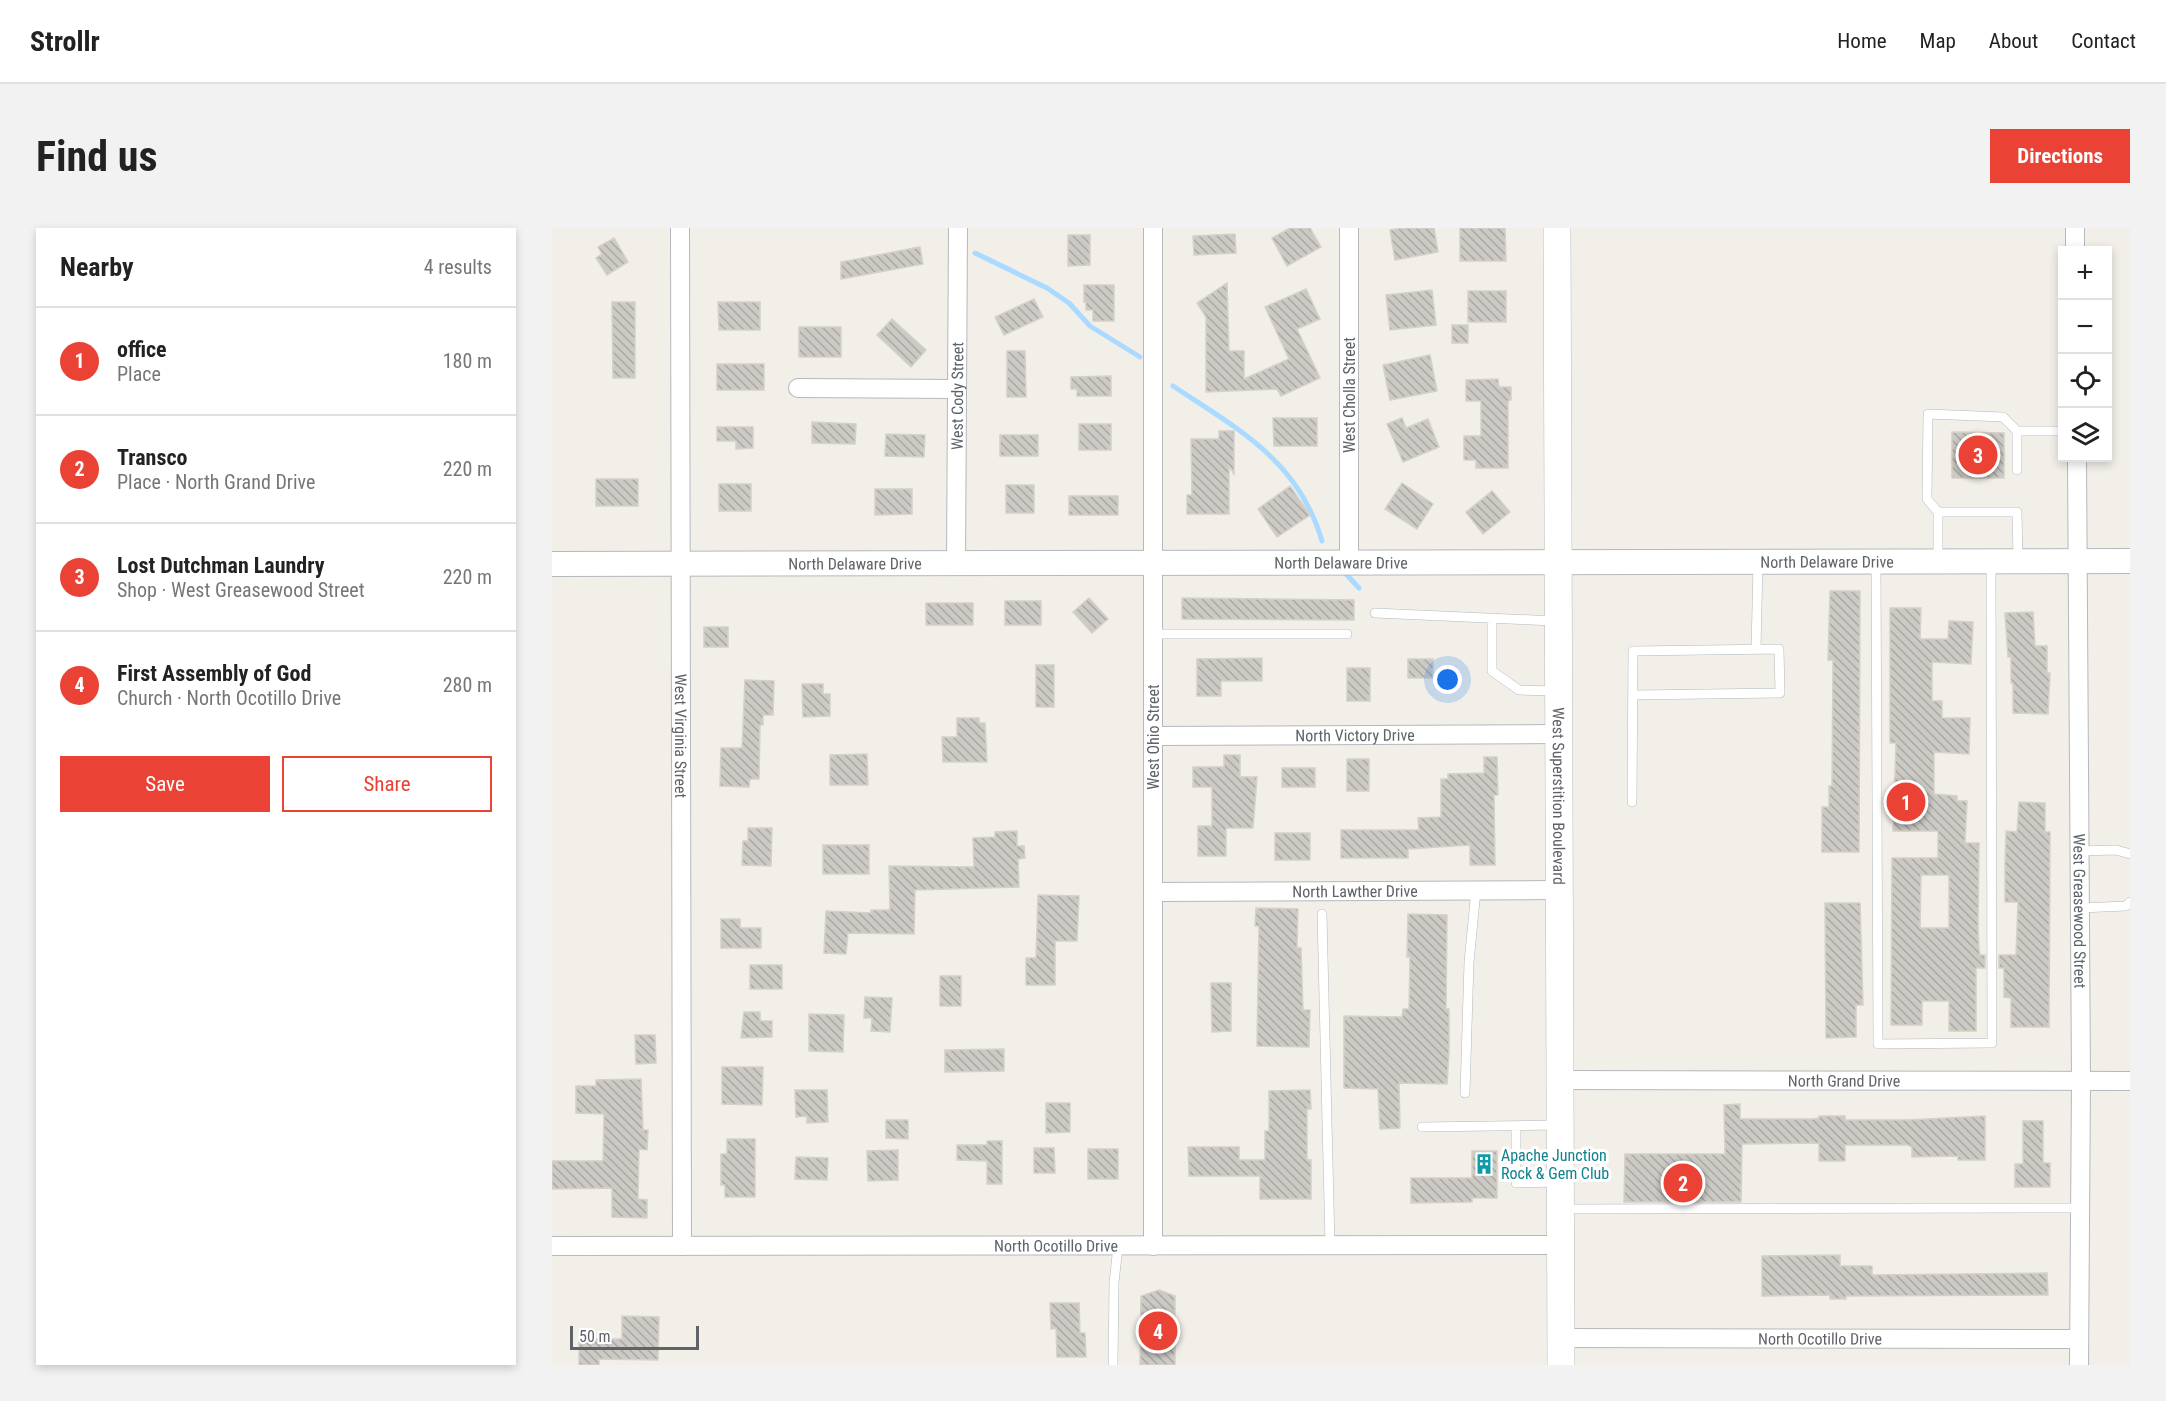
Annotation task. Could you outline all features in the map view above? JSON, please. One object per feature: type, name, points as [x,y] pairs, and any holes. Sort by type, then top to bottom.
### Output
[{"type":"main road","name":"West Superstition Boulevard","points":[[1557,228],[1560,1365]]},
{"type":"street","name":"West Virginia Street","points":[[680,228],[682,1246]]},
{"type":"street","name":"West Cody Street","points":[[956,564],[958,228]]},
{"type":"street","name":"West Ohio Street","points":[[1153,228],[1153,1246]]},
{"type":"street","name":"West Cholla Street","points":[[1349,228],[1350,562]]},
{"type":"street","points":[[2075,228],[2075,246]]},
{"type":"street","points":[[798,388],[957,389]]},
{"type":"street","name":"West Greasewood Street","points":[[2077,462],[2080,908],[2079,1365]]},
{"type":"street","name":"North Delaware Drive","points":[[552,564],[2130,561]]},
{"type":"street","name":"North Victory Drive","points":[[1153,736],[1557,734]]},
{"type":"street","name":"North Lawther Drive","points":[[1153,892],[1558,890]]},
{"type":"street","name":"North Grand Drive","points":[[1560,1080],[2130,1081]]},
{"type":"street","name":"North Ocotillo Drive","points":[[552,1246],[1561,1245]]},
{"type":"street","name":"North Ocotillo Drive","points":[[1560,1338],[2079,1339]]},
{"type":"lane","points":[[1938,560],[1938,512],[1927,499],[1928,414],[2003,417],[2017,431],[2018,470]]},
{"type":"lane","points":[[2017,431],[2058,430]]},
{"type":"lane","points":[[1938,512],[2017,512],[2018,561]]},
{"type":"lane","points":[[1756,649],[1758,561]]},
{"type":"lane","points":[[1876,561],[1878,1044],[1992,1043],[1991,561]]},
{"type":"lane","points":[[1376,613],[1557,621]]},
{"type":"lane","points":[[1492,618],[1492,671],[1519,690],[1557,691]]},
{"type":"lane","points":[[1153,634],[1347,634]]},
{"type":"lane","points":[[1632,802],[1633,651],[1779,649],[1780,693],[1634,694]]},
{"type":"lane","points":[[2079,851],[2116,850],[2130,854]]},
{"type":"lane","points":[[1465,1093],[1469,962],[1476,890]]},
{"type":"lane","points":[[2080,908],[2126,906],[2130,902]]},
{"type":"lane","points":[[1322,914],[1329,1245]]},
{"type":"lane","points":[[1422,1127],[1560,1125]]},
{"type":"lane","points":[[1516,1126],[1516,1183],[1560,1182]]},
{"type":"lane","points":[[1560,1209],[2080,1208]]},
{"type":"lane","points":[[1113,1365],[1114,1283],[1118,1246]]},
{"type":"building","points":[[1290,228],[1310,228],[1321,247],[1287,266],[1272,238]]},
{"type":"building","points":[[1434,228],[1438,252],[1395,260],[1390,230]]},
{"type":"building","points":[[1460,228],[1505,228],[1506,261],[1460,261]]},
{"type":"building","points":[[1235,234],[1236,253],[1194,255],[1193,236]]},
{"type":"building","points":[[1068,235],[1090,235],[1090,265],[1068,266]]},
{"type":"building","points":[[614,238],[628,262],[607,275],[596,258],[602,254],[598,247]]},
{"type":"building","points":[[920,247],[923,264],[841,279],[841,262]]},
{"type":"building","points":[[1227,283],[1229,351],[1244,351],[1244,379],[1289,359],[1265,307],[1306,289],[1320,319],[1297,329],[1320,378],[1281,396],[1277,389],[1206,392],[1206,317],[1197,303]]},
{"type":"building","points":[[1084,285],[1114,285],[1114,321],[1093,321],[1093,310],[1086,310],[1086,302],[1084,302]]},
{"type":"building","points":[[1432,290],[1436,325],[1390,330],[1386,295]]},
{"type":"building","points":[[1468,291],[1506,291],[1506,322],[1468,322]]},
{"type":"building","points":[[1034,299],[1043,317],[1004,335],[995,317]]},
{"type":"building","points":[[612,302],[635,302],[635,378],[613,378]]},
{"type":"building","points":[[718,302],[760,302],[760,330],[719,330]]},
{"type":"building","points":[[892,319],[926,350],[911,367],[877,335]]},
{"type":"building","points":[[1452,325],[1468,325],[1468,343],[1452,343]]},
{"type":"building","points":[[799,327],[841,327],[841,357],[799,357]]},
{"type":"building","points":[[1007,351],[1025,351],[1026,397],[1007,397]]},
{"type":"building","points":[[1430,355],[1437,391],[1390,400],[1383,365]]},
{"type":"building","points":[[717,364],[764,364],[764,390],[717,390]]},
{"type":"building","points":[[1111,376],[1111,396],[1077,396],[1077,389],[1071,389],[1071,377]]},
{"type":"building","points":[[1498,379],[1499,387],[1511,387],[1511,400],[1508,401],[1508,468],[1476,468],[1476,460],[1464,460],[1464,436],[1481,436],[1481,401],[1466,401],[1466,380]]},
{"type":"building","points":[[1273,418],[1317,418],[1317,446],[1274,446]]},
{"type":"building","points":[[1402,418],[1406,428],[1428,419],[1439,447],[1403,462],[1387,424]]},
{"type":"building","points":[[812,422],[856,424],[855,444],[812,443]]},
{"type":"building","points":[[1079,424],[1111,424],[1111,450],[1079,450]]},
{"type":"building","points":[[717,427],[753,427],[753,448],[736,449],[736,441],[717,441]]},
{"type":"building","points":[[1219,431],[1234,431],[1234,474],[1229,466],[1229,514],[1187,514],[1187,495],[1192,495],[1191,439],[1219,439]]},
{"type":"building","points":[[1952,432],[2004,433],[2004,478],[1952,478]]},
{"type":"building","points":[[886,434],[925,435],[924,457],[885,456]]},
{"type":"building","points":[[1000,435],[1038,435],[1038,456],[1000,456]]},
{"type":"building","points":[[596,479],[638,479],[638,506],[596,506]]},
{"type":"building","points":[[1402,483],[1433,504],[1417,529],[1385,509]]},
{"type":"building","points":[[719,484],[751,484],[751,511],[719,511]]},
{"type":"building","points":[[1006,485],[1034,485],[1034,513],[1006,513]]},
{"type":"building","points":[[1290,486],[1310,515],[1277,537],[1258,509]]},
{"type":"building","points":[[875,489],[912,489],[912,514],[875,515]]},
{"type":"building","points":[[1492,491],[1510,512],[1483,534],[1466,512]]},
{"type":"building","points":[[1069,496],[1118,496],[1118,515],[1069,515]]},
{"type":"building","points":[[1830,591],[1860,591],[1859,852],[1822,852],[1822,807],[1829,807],[1829,786],[1832,786],[1833,660],[1828,660]]},
{"type":"building","points":[[1089,598],[1108,619],[1092,633],[1073,612]]},
{"type":"building","points":[[1182,598],[1354,600],[1354,620],[1182,619]]},
{"type":"building","points":[[1005,601],[1041,601],[1041,625],[1005,625]]},
{"type":"building","points":[[926,603],[973,603],[973,625],[926,625]]},
{"type":"building","points":[[1890,608],[1921,608],[1920,639],[1948,639],[1949,621],[1973,622],[1971,664],[1932,662],[1932,701],[1942,701],[1942,718],[1970,718],[1969,754],[1934,752],[1934,794],[1957,796],[1957,801],[1967,801],[1965,843],[1979,843],[1979,949],[1980,955],[1985,955],[1985,968],[1976,968],[1976,1031],[1949,1031],[1949,1001],[1922,1001],[1922,1025],[1891,1025],[1892,858],[1938,858],[1938,831],[1893,831],[1896,743],[1890,743]],"holes":[[[1921,875],[1949,875],[1949,928],[1920,928]]]},
{"type":"building","points":[[2033,612],[2035,646],[2047,646],[2047,673],[2050,673],[2048,714],[2013,713],[2011,657],[2008,657],[2005,613]]},
{"type":"building","points":[[704,627],[728,627],[728,647],[704,647]]},
{"type":"building","points":[[1262,658],[1262,681],[1221,681],[1221,696],[1197,696],[1197,659]]},
{"type":"building","points":[[1408,659],[1433,659],[1433,678],[1408,678]]},
{"type":"building","points":[[1036,665],[1054,665],[1054,707],[1036,707]]},
{"type":"building","points":[[1347,668],[1370,668],[1370,701],[1347,701]]},
{"type":"building","points":[[745,680],[774,681],[773,715],[763,715],[763,725],[760,725],[759,779],[750,779],[749,787],[720,786],[721,748],[742,748]]},
{"type":"building","points":[[802,684],[823,684],[823,694],[830,694],[830,716],[803,717]]},
{"type":"building","points":[[957,718],[979,718],[979,723],[985,723],[987,762],[943,762],[942,737],[957,737]]},
{"type":"building","points":[[867,754],[868,785],[830,785],[830,755]]},
{"type":"building","points":[[1224,755],[1240,755],[1240,777],[1257,777],[1253,828],[1226,828],[1226,856],[1198,856],[1198,826],[1212,826],[1212,787],[1193,787],[1193,767],[1224,767]]},
{"type":"building","points":[[1484,757],[1497,757],[1498,795],[1494,795],[1495,865],[1470,865],[1470,845],[1408,849],[1408,858],[1341,858],[1341,830],[1419,830],[1418,818],[1441,817],[1441,779],[1448,779],[1448,774],[1484,773]]},
{"type":"building","points":[[1347,759],[1369,759],[1369,791],[1347,791]]},
{"type":"building","points":[[1282,768],[1315,768],[1315,787],[1282,787]]},
{"type":"building","points":[[2019,802],[2045,803],[2045,832],[2050,832],[2049,1027],[2011,1027],[2011,998],[2004,997],[2004,968],[1999,968],[1999,955],[2016,955],[2018,902],[2005,902],[2005,865],[2006,831],[2017,832]]},
{"type":"building","points":[[748,828],[772,828],[771,866],[742,865],[743,841],[748,841]]},
{"type":"building","points":[[1017,831],[1017,846],[1024,846],[1025,858],[1018,859],[1019,887],[915,890],[914,934],[848,933],[846,954],[824,953],[826,911],[871,913],[871,910],[890,910],[889,866],[974,867],[973,838],[995,837],[995,832]]},
{"type":"building","points":[[1275,833],[1310,833],[1310,860],[1275,860]]},
{"type":"building","points":[[823,845],[869,845],[869,874],[823,874]]},
{"type":"building","points":[[1038,895],[1079,896],[1077,941],[1055,941],[1055,985],[1026,985],[1026,958],[1036,958]]},
{"type":"building","points":[[1825,903],[1860,903],[1863,1005],[1856,1005],[1856,1037],[1826,1038]]},
{"type":"building","points":[[1256,908],[1298,909],[1297,948],[1301,948],[1303,1010],[1310,1010],[1309,1047],[1257,1046],[1259,926],[1255,926]]},
{"type":"building","points":[[1408,914],[1447,915],[1446,1009],[1449,1009],[1449,1052],[1447,1084],[1399,1083],[1400,1128],[1380,1129],[1378,1089],[1344,1088],[1344,1016],[1402,1017],[1403,1009],[1409,1009]]},
{"type":"building","points":[[721,919],[740,919],[740,928],[761,928],[761,948],[721,948]]},
{"type":"building","points":[[750,965],[782,965],[782,989],[750,989]]},
{"type":"building","points":[[940,976],[961,976],[961,1006],[940,1006]]},
{"type":"building","points":[[1211,983],[1231,983],[1231,1031],[1212,1032]]},
{"type":"building","points":[[865,997],[892,998],[890,1032],[871,1031],[872,1018],[864,1018]]},
{"type":"building","points":[[744,1012],[760,1012],[760,1021],[772,1021],[772,1037],[741,1038]]},
{"type":"building","points":[[809,1014],[844,1015],[843,1052],[809,1051]]},
{"type":"building","points":[[635,1035],[655,1035],[656,1063],[636,1064]]},
{"type":"building","points":[[1004,1049],[1004,1071],[945,1072],[945,1050]]},
{"type":"building","points":[[722,1067],[763,1067],[762,1105],[722,1104]]},
{"type":"building","points":[[641,1079],[643,1130],[648,1130],[647,1150],[639,1149],[638,1199],[647,1200],[647,1218],[612,1217],[612,1188],[552,1189],[552,1161],[603,1161],[604,1114],[576,1113],[576,1086],[596,1086],[596,1080]]},
{"type":"building","points":[[795,1090],[827,1090],[828,1122],[807,1123],[807,1116],[796,1117]]},
{"type":"building","points":[[1310,1090],[1311,1109],[1307,1109],[1307,1160],[1311,1160],[1311,1199],[1260,1199],[1260,1176],[1189,1176],[1188,1147],[1239,1147],[1239,1160],[1265,1160],[1265,1131],[1269,1131],[1269,1091]]},
{"type":"building","points":[[1046,1103],[1070,1103],[1070,1132],[1046,1133]]},
{"type":"building","points":[[1740,1104],[1740,1119],[1813,1119],[1819,1116],[1845,1116],[1845,1120],[1908,1120],[1985,1116],[1985,1160],[1958,1160],[1958,1156],[1912,1157],[1912,1147],[1908,1145],[1845,1145],[1845,1161],[1819,1161],[1819,1143],[1742,1144],[1741,1202],[1624,1202],[1625,1154],[1725,1154],[1724,1105]]},
{"type":"building","points":[[886,1120],[908,1120],[908,1139],[886,1138]]},
{"type":"building","points":[[2023,1121],[2043,1121],[2043,1163],[2050,1163],[2050,1187],[2015,1187],[2015,1164],[2023,1164]]},
{"type":"building","points":[[727,1139],[755,1139],[755,1197],[725,1197],[725,1185],[721,1185],[721,1154],[727,1154]]},
{"type":"building","points":[[987,1141],[1002,1141],[1002,1184],[987,1184],[987,1161],[957,1160],[957,1145],[987,1145]]},
{"type":"building","points":[[1034,1148],[1054,1148],[1055,1173],[1034,1173]]},
{"type":"building","points":[[1088,1149],[1118,1149],[1118,1179],[1088,1179]]},
{"type":"building","points":[[898,1150],[898,1180],[868,1181],[867,1151]]},
{"type":"building","points":[[1472,1151],[1497,1151],[1497,1198],[1472,1198],[1472,1202],[1411,1203],[1411,1178],[1472,1178]]},
{"type":"building","points":[[796,1157],[828,1158],[827,1180],[795,1179]]},
{"type":"building","points":[[1840,1255],[1840,1266],[1872,1266],[1872,1275],[2047,1273],[2048,1295],[1846,1296],[1846,1299],[1830,1299],[1830,1295],[1762,1296],[1762,1256]]},
{"type":"building","points":[[1159,1290],[1175,1296],[1175,1365],[1140,1365],[1141,1296]]},
{"type":"building","points":[[1050,1303],[1079,1303],[1080,1333],[1085,1333],[1086,1357],[1057,1357],[1056,1328],[1051,1329]]},
{"type":"building","points":[[622,1316],[659,1317],[658,1360],[599,1359],[599,1365],[579,1365],[579,1339],[622,1339]]},
{"type":"waterway","points":[[975,253],[1047,288],[1069,303],[1090,326],[1140,357]]},
{"type":"waterway","points":[[1173,386],[1243,433],[1282,468],[1312,513],[1322,541]]},
{"type":"waterway","points":[[1346,574],[1359,588]]},
{"type":"place","name":"Lost Dutchman Laundry","points":[[1978,455]]},
{"type":"place","name":"office","points":[[1906,802]]},
{"type":"place","name":"Apache Junction Rock & Gem Club","points":[[1484,1164]]},
{"type":"place","name":"Transco","points":[[1683,1183]]},
{"type":"place","name":"First Assembly of God","points":[[1158,1331]]}]
